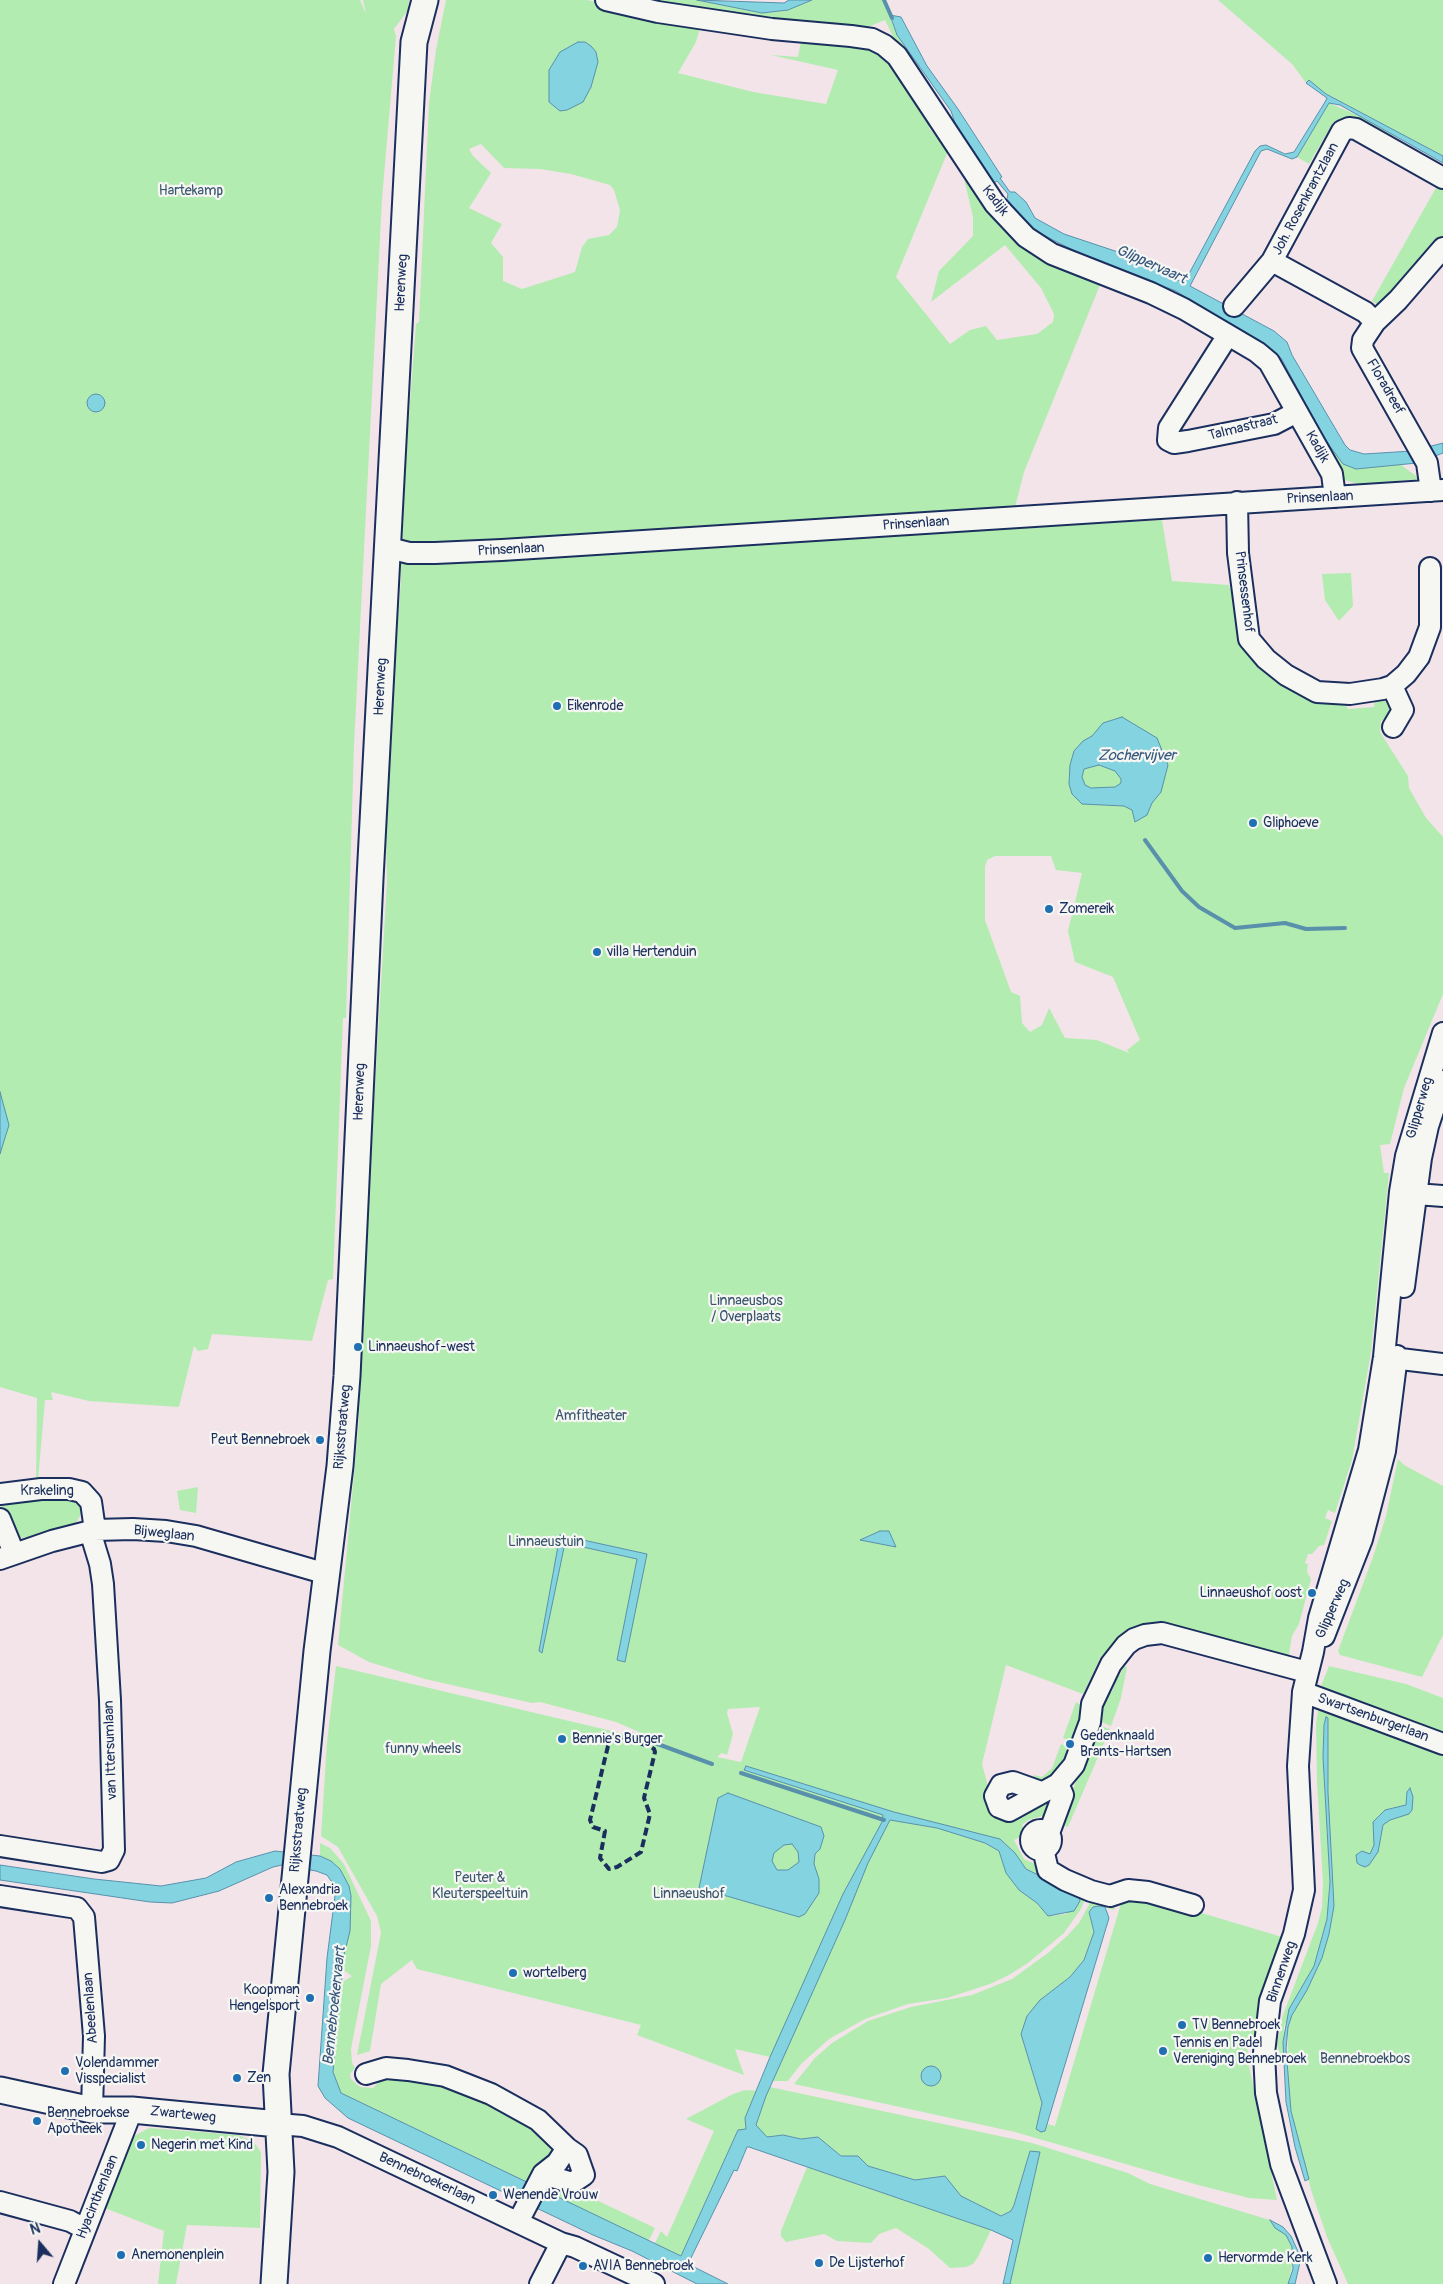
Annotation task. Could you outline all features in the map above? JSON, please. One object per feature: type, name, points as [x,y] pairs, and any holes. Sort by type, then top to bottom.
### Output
[{"type":"main road","name":"Herenweg","points":[[347,1376],[370,879],[414,42],[425,0]]},
{"type":"main road","name":"Rijksstraatweg","points":[[274,2284],[281,2172],[276,2074],[294,1906],[295,1871],[340,1466],[347,1376]]},
{"type":"main road","name":"Zwarteweg","points":[[0,2090],[92,2110],[132,2110],[278,2124]]},
{"type":"street","name":"Kadijk","points":[[606,0],[658,12],[772,29],[851,36],[872,39],[884,44],[897,56],[995,204],[1026,237],[1052,254],[1151,292],[1257,352],[1269,362],[1332,474],[1334,497]]},
{"type":"street","name":"Joh. Rosenkrantzlaan","points":[[1234,306],[1272,261],[1342,131],[1349,128],[1356,129],[1443,178]]},
{"type":"street","name":"Floradreef","points":[[1437,491],[1418,444],[1362,348],[1363,340],[1375,322],[1398,300],[1443,248]]},
{"type":"street","name":"Joh. Rosenkrantzlaan","points":[[1272,261],[1365,312],[1375,322]]},
{"type":"street","name":"Talmastraat","points":[[1228,335],[1169,428],[1168,440],[1174,443],[1188,441],[1274,424],[1297,412]]},
{"type":"street","name":"Prinsenlaan","points":[[388,548],[410,553],[435,554],[512,550],[1236,502],[1437,491]]},
{"type":"street","name":"Prinsessenhof","points":[[1236,502],[1238,553],[1249,639],[1266,659],[1286,676],[1316,692],[1350,694],[1383,690],[1392,686]]},
{"type":"street","points":[[1393,727],[1403,710],[1392,686],[1419,657],[1430,627],[1430,568]]},
{"type":"street","name":"Glipperweg","points":[[1313,1652],[1319,1618],[1368,1450],[1390,1358],[1407,1193],[1443,1033]]},
{"type":"street","name":"Glipperweg","points":[[1414,1157],[1428,1126],[1443,1081]]},
{"type":"street","points":[[1407,1193],[1443,1196]]},
{"type":"street","points":[[1390,1358],[1443,1364]]},
{"type":"street","name":"Krakeling","points":[[0,1494],[41,1489],[69,1489],[82,1492],[91,1502],[94,1530]]},
{"type":"street","points":[[0,1520],[7,1556]]},
{"type":"street","name":"Bijweglaan","points":[[7,1556],[94,1530],[166,1531],[196,1536],[327,1574]]},
{"type":"street","name":"van Ittersumlaan","points":[[0,1846],[102,1862],[113,1856],[110,1700],[103,1584],[100,1564],[93,1542],[94,1530]]},
{"type":"street","points":[[1193,1905],[1148,1892],[1128,1890],[1110,1896],[1065,1880],[1048,1870],[1046,1841],[1063,1795],[1050,1788],[1074,1765],[1090,1722],[1092,1704],[1111,1664],[1126,1645],[1144,1635],[1162,1633],[1307,1672]]},
{"type":"street","name":"Binnenweg","points":[[1313,1652],[1303,1692],[1298,1766],[1304,1890],[1294,1934],[1270,2002],[1264,2053],[1266,2093],[1281,2164],[1326,2284]]},
{"type":"street","name":"Swartsenburgerlaan","points":[[1303,1692],[1443,1744]]},
{"type":"street","name":"Abeelenlaan","points":[[0,1896],[77,1908],[84,1917],[94,2036],[92,2110]]},
{"type":"street","points":[[366,2074],[386,2068],[445,2076],[491,2094],[538,2120],[566,2148],[577,2155],[584,2175],[572,2183],[541,2178]]},
{"type":"street","name":"Hyacinthenlaan","points":[[64,2284],[132,2110]]},
{"type":"street","name":"Bennebroekerlaan","points":[[278,2124],[303,2126],[338,2138],[522,2214],[561,2243],[654,2284]]},
{"type":"street","points":[[522,2214],[541,2178],[557,2162],[566,2148]]},
{"type":"street","points":[[0,2202],[70,2221],[85,2229]]},
{"type":"street","points":[[540,2284],[561,2243]]},
{"type":"green space","name":"Hartekamp","points":[[0,0],[360,0],[366,14],[363,0],[409,0],[408,10],[394,29],[396,36],[382,199],[354,745],[346,1018],[343,1018],[333,1279],[328,1280],[312,1341],[212,1334],[208,1349],[198,1351],[194,1346],[179,1407],[89,1401],[51,1392],[53,1400],[45,1400],[38,1480],[36,1480],[37,1398],[0,1387]]},
{"type":"green space","name":"Linnaeusbos / Overplaats","points":[[446,0],[587,0],[701,25],[696,42],[678,73],[753,92],[826,104],[838,70],[771,55],[798,57],[802,36],[854,41],[886,54],[933,121],[929,128],[948,151],[896,277],[950,344],[970,330],[986,326],[997,340],[1037,334],[1053,322],[1054,314],[1041,288],[1005,245],[931,302],[939,271],[973,236],[973,217],[963,174],[1005,226],[1102,280],[1024,472],[1014,511],[850,521],[853,538],[1162,520],[1172,581],[1229,585],[1230,589],[1239,590],[1246,644],[1342,699],[1348,709],[1374,707],[1375,699],[1387,696],[1390,710],[1388,716],[1381,721],[1380,732],[1408,776],[1409,788],[1426,818],[1443,837],[1443,994],[1404,1088],[1390,1144],[1380,1145],[1384,1173],[1389,1173],[1371,1352],[1352,1460],[1335,1513],[1328,1510],[1325,1518],[1332,1521],[1324,1545],[1319,1546],[1312,1554],[1308,1554],[1305,1563],[1308,1564],[1307,1572],[1311,1579],[1299,1624],[1292,1636],[1288,1660],[1175,1632],[1101,1656],[1083,1694],[1006,1665],[982,1764],[994,1808],[1063,1787],[1050,1814],[1028,1820],[1022,1825],[1027,1834],[1014,1840],[1024,1859],[1033,1863],[1037,1857],[1085,1899],[1081,1909],[1064,1933],[1028,1963],[1009,1975],[990,1984],[947,1998],[908,2004],[865,2019],[829,2039],[801,2064],[788,2081],[772,2081],[776,2071],[770,2057],[735,2049],[744,2075],[637,2035],[641,2025],[417,1969],[412,1960],[381,1984],[370,2051],[357,2055],[381,1933],[377,1916],[338,1847],[321,1836],[327,1742],[336,1666],[667,1744],[616,1722],[540,1702],[532,1703],[425,1679],[369,1662],[338,1645],[359,1420],[357,1395],[361,1233],[372,1138],[387,882],[385,791],[401,580],[400,535],[416,324],[419,322],[429,103],[436,50]],"holes":[[[481,144],[504,168],[540,169],[571,174],[610,185],[614,190],[620,210],[617,227],[609,235],[588,239],[582,247],[575,272],[522,289],[503,281],[503,257],[491,243],[502,224],[469,208],[491,173],[473,156],[469,149]],[[995,856],[1051,856],[1056,870],[1082,873],[1068,931],[1075,962],[1113,977],[1140,1040],[1127,1050],[1129,1053],[1097,1040],[1065,1038],[1049,1008],[1042,1025],[1030,1032],[1022,1023],[1020,996],[1011,992],[985,920],[985,867],[987,860]],[[760,1707],[741,1762],[717,1757],[722,1753],[727,1755],[733,1734],[727,1713],[728,1709]],[[956,1830],[1015,1853],[1026,1869],[1045,1879],[1067,1914],[1048,1916],[1037,1903],[1019,1890],[1006,1873],[999,1851],[985,1843],[954,1833]]]},
{"type":"green space","points":[[631,0],[697,0],[762,13],[788,10],[812,0],[883,0],[897,35],[913,61],[902,55],[885,20],[863,29],[840,28]]},
{"type":"green space","points":[[1218,0],[1443,0],[1443,156],[1326,94],[1309,80],[1306,83],[1292,64]]},
{"type":"green space","points":[[1329,103],[1357,115],[1394,136],[1388,138],[1334,121],[1309,164],[1297,157]]},
{"type":"green space","points":[[1437,186],[1443,190],[1443,235],[1380,306],[1372,301]]},
{"type":"green space","points":[[1305,413],[1311,413],[1324,438],[1356,469],[1400,464],[1420,479],[1359,484],[1341,479]]},
{"type":"green space","points":[[1351,573],[1353,606],[1339,621],[1325,600],[1322,574]]},
{"type":"green space","points":[[1398,1459],[1404,1465],[1443,1486],[1443,1635],[1422,1677],[1340,1655],[1338,1651],[1386,1516]]},
{"type":"green space","points":[[198,1487],[196,1513],[180,1510],[177,1491]]},
{"type":"green space","points":[[75,1498],[80,1503],[81,1514],[75,1525],[28,1537],[19,1538],[13,1535],[0,1508],[6,1503],[17,1499]]},
{"type":"green space","points":[[1124,1666],[1127,1667],[1121,1698],[1111,1726],[1097,1720],[1106,1695],[1112,1692],[1116,1681],[1109,1678],[1120,1675]]},
{"type":"green space","points":[[1329,1666],[1406,1684],[1443,1698],[1443,1732],[1319,1691]]},
{"type":"green space","points":[[1076,1702],[1086,1708],[1078,1740],[1068,1740],[1063,1738]]},
{"type":"green space","name":"Bennebroekbos","points":[[1319,1704],[1443,1742],[1443,2284],[1348,2284],[1327,2237],[1312,2193],[1293,2124],[1287,2088],[1288,2027],[1314,1966],[1284,2026],[1283,2062],[1277,2045],[1283,2015],[1318,1923],[1322,1907],[1323,1882],[1317,1783],[1316,1724]],"holes":[[[1328,1718],[1330,1882],[1323,1757],[1324,1725]],[[1330,1882],[1330,1927],[1314,1966],[1327,1919]]]},
{"type":"green space","points":[[1097,1725],[1110,1729],[1068,1827],[1060,1824]]},
{"type":"green space","points":[[1061,1744],[1075,1751],[1063,1777],[1032,1784],[1034,1775],[1042,1777],[1052,1768]]},
{"type":"green space","points":[[320,1843],[330,1848],[344,1864],[371,1921],[371,1946],[351,2049],[352,2063],[355,2068],[350,2074],[351,2079],[360,2087],[373,2088],[386,2074],[448,2083],[516,2113],[559,2149],[529,2185],[341,2093],[333,2072],[341,1983],[352,1976],[342,1969],[349,1886],[340,1869],[331,1861],[320,1856]]},
{"type":"green space","points":[[1138,1894],[1282,1937],[1262,1996],[1255,2041],[1247,2041],[1248,2061],[1277,2200],[1249,2198],[1198,2185],[1015,2132],[794,2084],[815,2058],[832,2043],[868,2021],[911,2007],[972,1995],[1012,1979],[1048,1953],[1067,1936],[1079,1923],[1092,1899],[1118,1896],[1114,1910],[1099,1906],[1093,1907],[1089,1912],[1094,1932],[1084,1960],[1070,1977],[1040,2000],[1021,2034],[1042,2103],[1036,2129],[1045,2131],[1047,2124],[1055,2126],[1122,1900]]},
{"type":"green space","points":[[770,2087],[1032,2143],[1128,2173],[1150,2184],[1270,2220],[1275,2228],[1286,2235],[1292,2247],[1294,2255],[1288,2284],[1003,2284],[1020,2241],[1039,2152],[1030,2151],[1014,2205],[1011,2211],[1001,2216],[960,2196],[945,2176],[915,2180],[868,2166],[858,2156],[841,2156],[818,2137],[801,2139],[783,2135],[766,2137],[738,2130],[681,2256],[654,2245],[661,2231],[667,2237],[714,2131],[686,2119],[733,2094],[745,2090],[761,2091]]},
{"type":"green space","points":[[149,2128],[238,2135],[253,2141],[261,2152],[260,2228],[187,2225],[176,2284],[158,2284],[164,2231],[102,2207],[131,2138]]},
{"type":"green space","points":[[807,2167],[991,2230],[973,2264],[966,2267],[950,2268],[929,2249],[896,2228],[879,2234],[871,2243],[837,2241],[824,2234],[786,2242],[781,2236],[781,2231]]},
{"type":"green space","points":[[546,2183],[563,2184],[655,2228],[648,2242],[541,2191]]},
{"type":"water","points":[[697,0],[784,3],[789,0],[812,0],[788,10],[762,13]]},
{"type":"water","points":[[890,15],[901,17],[927,66],[958,109],[1002,177],[1000,178],[1010,192],[1015,192],[1026,202],[1035,218],[1064,234],[1127,255],[1184,283],[1255,151],[1260,146],[1266,145],[1285,154],[1294,152],[1325,102],[1327,98],[1306,83],[1309,80],[1326,94],[1443,156],[1443,163],[1340,105],[1329,103],[1297,157],[1292,159],[1267,149],[1261,151],[1190,286],[1274,331],[1287,342],[1292,355],[1345,445],[1350,450],[1364,454],[1412,451],[1443,443],[1443,453],[1417,463],[1356,469],[1343,464],[1324,438],[1281,358],[1176,291],[1091,259],[1033,230],[1007,199],[1008,194],[997,181],[994,183],[956,126],[951,111],[897,35]]},
{"type":"water","points":[[578,42],[585,42],[591,46],[596,52],[598,62],[591,87],[583,102],[567,110],[560,111],[549,102],[549,70],[560,52]]},
{"type":"water","points":[[96,394],[102,397],[105,403],[102,409],[96,412],[90,409],[87,403],[90,397]]},
{"type":"water","name":"Zochervijver","points":[[1122,717],[1157,738],[1168,765],[1161,792],[1152,803],[1147,815],[1135,822],[1132,810],[1124,806],[1082,804],[1072,794],[1069,784],[1070,765],[1074,751],[1083,741],[1092,736],[1103,723]],"holes":[[[1099,765],[1115,771],[1121,779],[1121,783],[1115,787],[1091,788],[1085,785],[1082,777],[1084,769]]]},
{"type":"water","points":[[0,1092],[9,1125],[0,1154]]},
{"type":"water","points":[[880,1531],[889,1531],[896,1547],[860,1540]]},
{"type":"water","points":[[560,1535],[647,1554],[625,1662],[617,1660],[637,1559],[565,1543],[542,1653],[539,1651]]},
{"type":"water","points":[[1326,1717],[1328,1718],[1328,1792],[1334,1906],[1322,1958],[1307,1990],[1292,2015],[1288,2027],[1286,2049],[1291,2111],[1309,2179],[1305,2181],[1295,2147],[1286,2102],[1283,2042],[1289,2009],[1314,1966],[1327,1919],[1330,1882],[1323,1757]]},
{"type":"water","name":"Bennebroekervaart","points":[[746,1766],[894,1812],[1000,1839],[1015,1853],[1026,1869],[1079,1895],[1080,1901],[1074,1911],[1048,1916],[1037,1903],[1019,1890],[1006,1873],[999,1851],[985,1843],[937,1828],[890,1820],[868,1863],[845,1920],[766,2096],[756,2125],[767,2137],[783,2135],[801,2139],[818,2137],[841,2156],[858,2156],[868,2166],[915,2180],[945,2176],[961,2196],[1001,2216],[1011,2211],[1014,2205],[1030,2151],[1040,2152],[1010,2284],[1003,2284],[1013,2240],[991,2230],[747,2147],[737,2171],[734,2170],[688,2264],[728,2284],[697,2284],[632,2251],[593,2235],[348,2118],[325,2098],[318,2086],[327,1958],[336,1888],[327,1875],[316,1871],[282,1865],[273,1867],[219,1891],[172,1903],[150,1902],[0,1880],[0,1865],[94,1879],[161,1886],[206,1878],[236,1862],[275,1851],[320,1856],[331,1861],[340,1869],[349,1886],[351,1896],[350,1931],[344,1955],[333,2072],[341,2093],[681,2256],[738,2130],[746,2129],[745,2118],[770,2057],[843,1894],[882,1822],[883,1815],[744,1770]]},
{"type":"water","points":[[1410,1788],[1413,1797],[1412,1810],[1409,1814],[1390,1820],[1383,1825],[1378,1852],[1369,1865],[1365,1867],[1357,1863],[1356,1855],[1362,1851],[1370,1854],[1374,1845],[1373,1822],[1385,1810],[1406,1805],[1407,1792]]},
{"type":"water","points":[[728,1793],[821,1827],[824,1836],[820,1849],[815,1854],[814,1864],[819,1879],[819,1893],[805,1914],[799,1917],[699,1888],[718,1798]],"holes":[[[792,1844],[798,1852],[799,1862],[788,1870],[777,1870],[772,1861],[774,1853],[784,1845]]]},
{"type":"water","points":[[1093,1907],[1105,1907],[1109,1918],[1045,2131],[1041,2132],[1036,2129],[1042,2103],[1021,2034],[1027,2016],[1040,2000],[1070,1977],[1084,1960],[1094,1932],[1089,1912]]},
{"type":"water","points":[[931,2066],[938,2069],[941,2076],[938,2083],[931,2086],[924,2083],[921,2076],[924,2069]]},
{"type":"water","points":[[1270,2220],[1283,2227],[1291,2236],[1301,2258],[1295,2284],[1288,2284],[1293,2269],[1292,2247],[1286,2235],[1275,2228]]},
{"type":"waterway","points":[[884,0],[892,18]]},
{"type":"waterway","points":[[1145,840],[1182,891],[1199,907],[1235,928],[1285,923],[1306,929],[1345,928]]},
{"type":"waterway","points":[[625,1732],[712,1764]]},
{"type":"waterway","points":[[741,1773],[884,1820]]},
{"type":"railway","points":[[618,1736],[651,1747],[655,1752],[644,1798],[650,1814],[641,1852],[617,1867],[609,1869],[600,1858],[605,1831],[593,1827],[590,1820],[608,1746],[614,1737],[618,1736]]},
{"type":"place","name":"Eikenrode","points":[[557,706]]},
{"type":"place","name":"Gliphoeve","points":[[1253,823]]},
{"type":"place","name":"Zomereik","points":[[1049,909]]},
{"type":"place","name":"villa Hertenduin","points":[[597,952]]},
{"type":"place","name":"Linnaeushof-west","points":[[358,1347]]},
{"type":"place","name":"Peut Bennebroek","points":[[320,1440]]},
{"type":"place","name":"Linnaeushof oost","points":[[1312,1593]]},
{"type":"place","name":"Bennie's Burger","points":[[562,1739]]},
{"type":"place","name":"Gedenknaald Brants-Hartsen","points":[[1070,1744]]},
{"type":"place","name":"Alexandria Bennebroek","points":[[269,1898]]},
{"type":"place","name":"wortelberg","points":[[513,1973]]},
{"type":"place","name":"Koopman Hengelsport","points":[[310,1998]]},
{"type":"place","name":"TV Bennebroek","points":[[1182,2025]]},
{"type":"place","name":"Tennis en Padel Vereniging Bennebroek","points":[[1163,2051]]},
{"type":"place","name":"Volendammer Visspecialist","points":[[65,2071]]},
{"type":"place","name":"Zen","points":[[237,2078]]},
{"type":"place","name":"Bennebroekse Apotheek","points":[[37,2121]]},
{"type":"place","name":"Negerin met Kind","points":[[141,2145]]},
{"type":"place","name":"Wenende Vrouw","points":[[493,2195]]},
{"type":"place","name":"Anemonenplein","points":[[121,2255]]},
{"type":"place","name":"Hervormde Kerk","points":[[1208,2258]]},
{"type":"place","name":"De Lijsterhof","points":[[819,2263]]},
{"type":"place","name":"AVIA Bennebroek","points":[[583,2266]]},
{"type":"water label","name":"Glippervaart","points":[[1151,265]]},
{"type":"park label","name":"Amfitheater","points":[[591,1416]]},
{"type":"park label","name":"Linnaeustuin","points":[[546,1542]]},
{"type":"park label","name":"funny wheels","points":[[423,1749]]},
{"type":"park label","name":"Peuter & Kleuterspeeltuin","points":[[480,1886]]},
{"type":"park label","name":"Linnaeushof","points":[[689,1894]]}]
